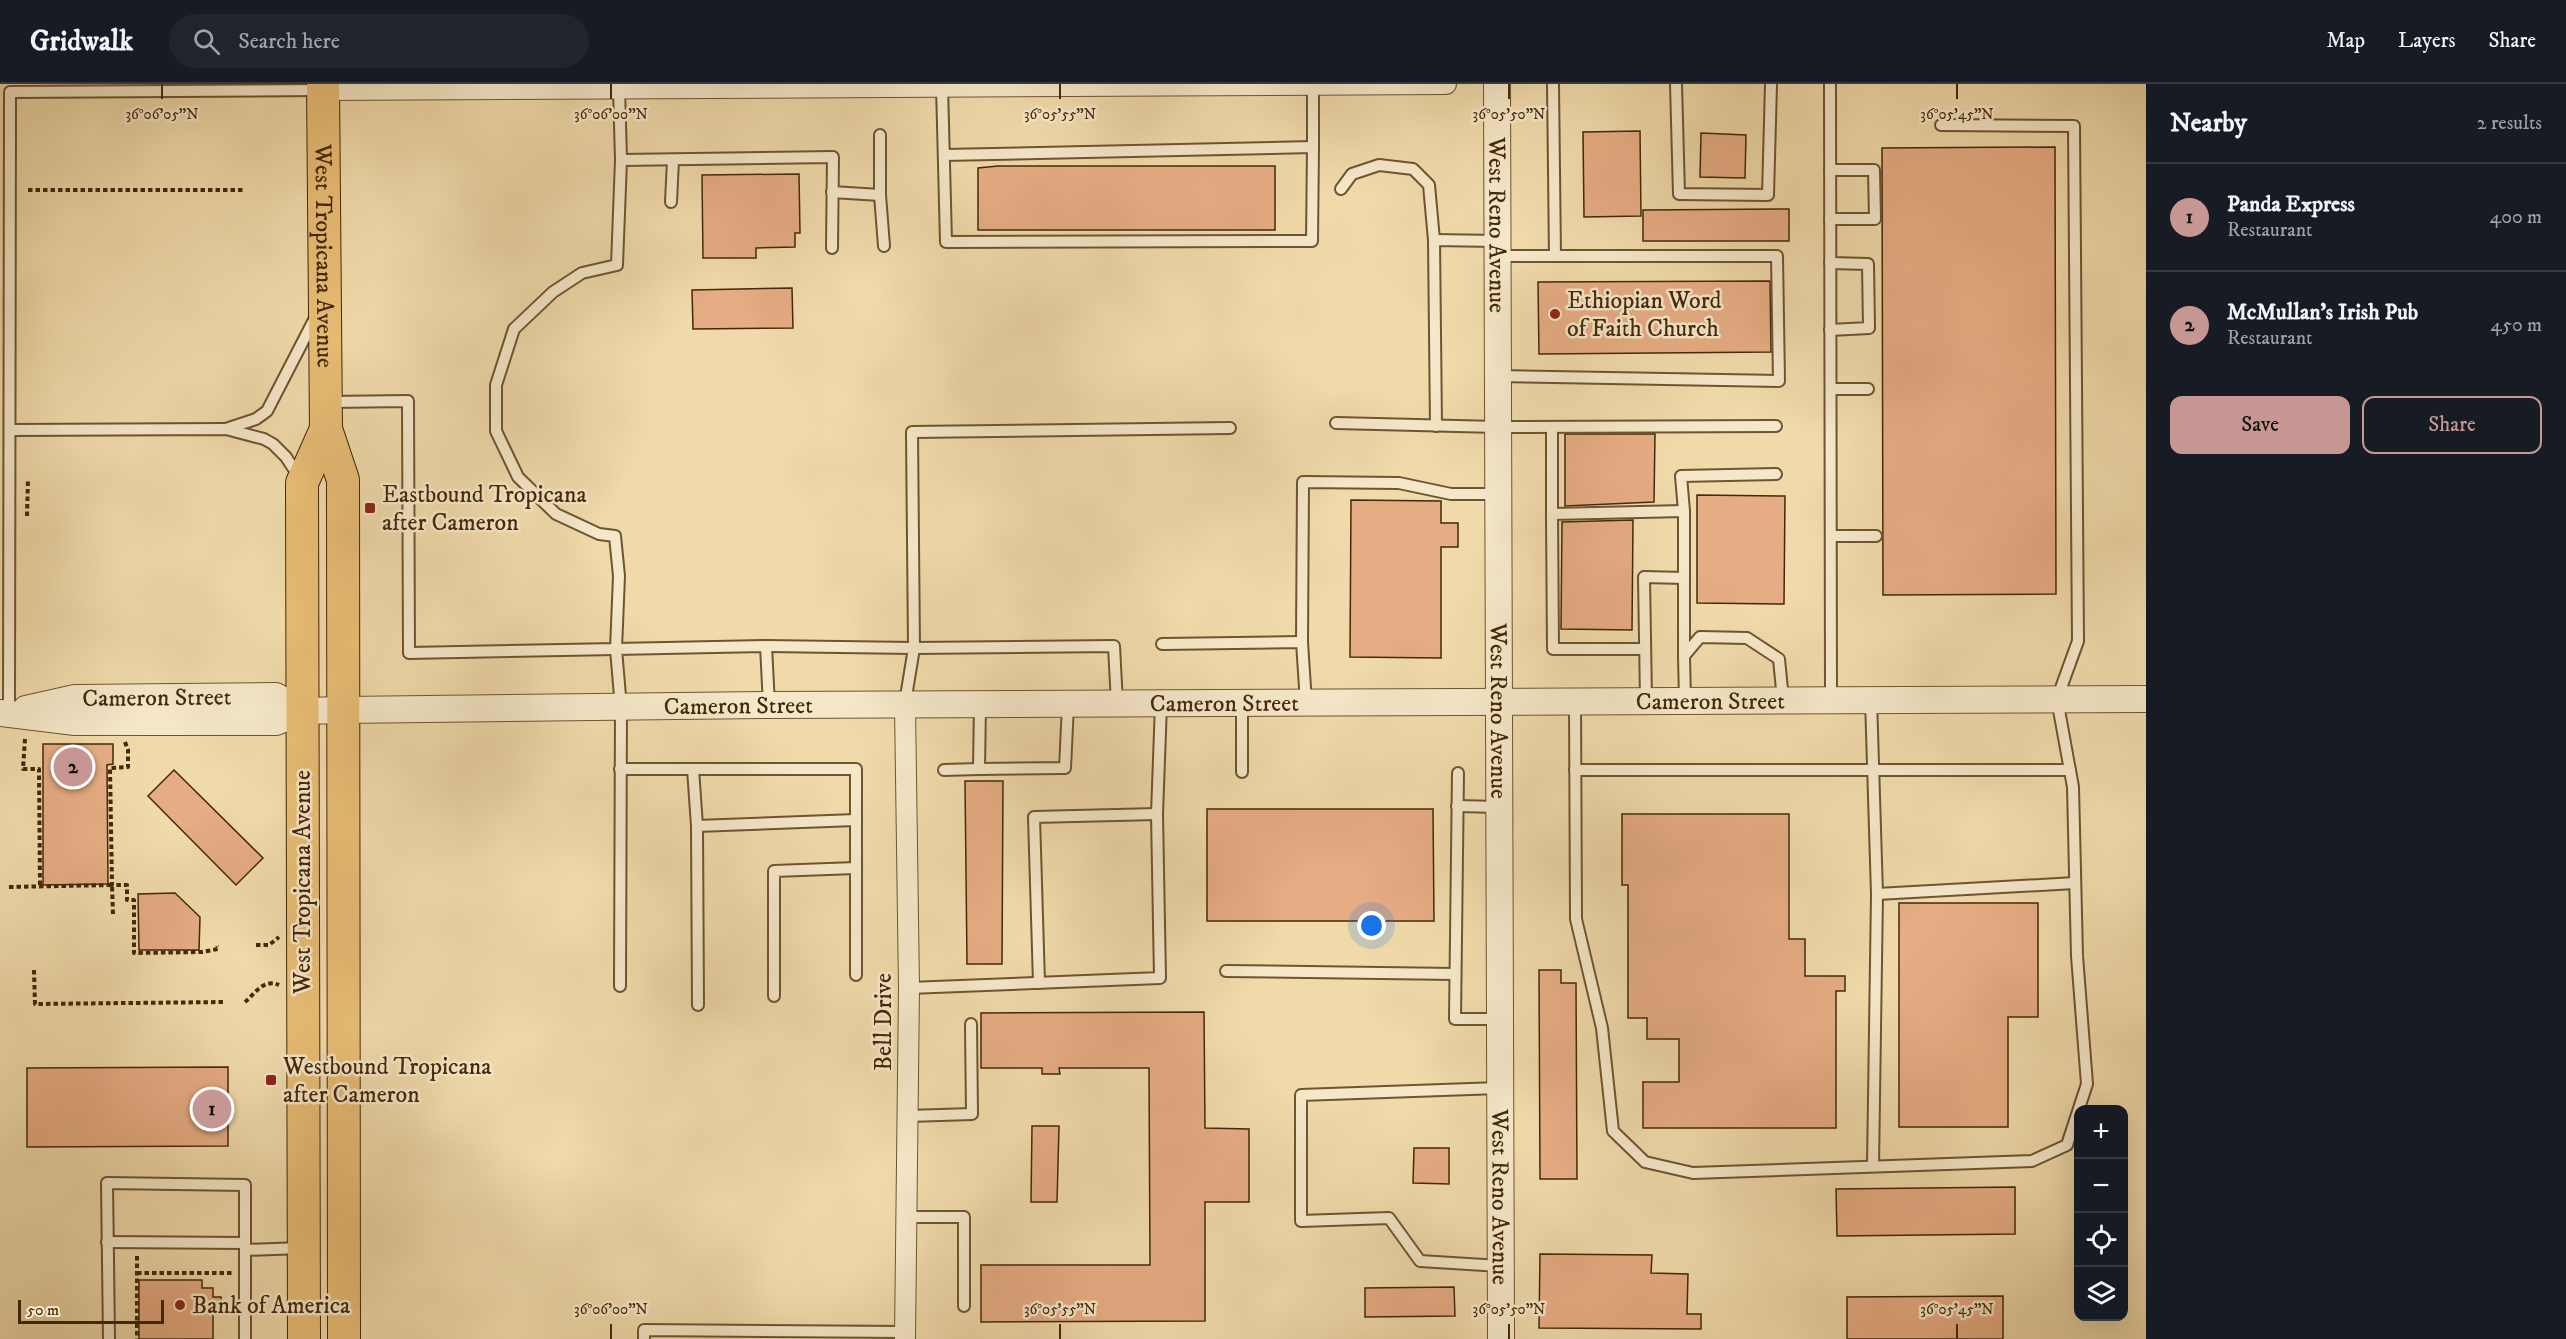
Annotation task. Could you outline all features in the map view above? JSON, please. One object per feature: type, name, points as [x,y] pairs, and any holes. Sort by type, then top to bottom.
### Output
[{"type":"main road","name":"West Tropicana Avenue","points":[[323,87],[326,415],[343,480],[344,1339]]},
{"type":"main road","name":"West Tropicana Avenue","points":[[304,1339],[302,483],[326,415]]},
{"type":"main road","points":[[303,1248],[321,1263],[325,1339]]},
{"type":"street","points":[[323,87],[1446,84]]},
{"type":"street","name":"West Reno Avenue","points":[[1497,84],[1501,1339]]},
{"type":"street","name":"Cameron Street","points":[[4,713],[75,722],[276,722],[303,711],[344,710],[1575,700],[2146,699]]},
{"type":"street","name":"Bell Drive","points":[[905,705],[909,988],[905,1335]]},
{"type":"lane","points":[[942,86],[946,242],[1312,241],[1313,84]]},
{"type":"lane","points":[[1553,84],[1555,256]]},
{"type":"lane","points":[[1676,84],[1679,194],[1757,195],[1768,195],[1771,84]]},
{"type":"lane","points":[[1830,84],[1831,700]]},
{"type":"lane","points":[[4,713],[4,542],[10,430],[10,88],[323,87]]},
{"type":"lane","points":[[619,87],[621,160],[617,265],[582,273],[553,292],[514,329],[496,385],[496,431],[518,477],[556,514],[599,534],[615,536],[619,576],[616,649],[621,708],[620,986]]},
{"type":"lane","points":[[1575,700],[1576,920],[1602,1028],[1613,1131],[1645,1162],[1693,1173],[2032,1161],[2067,1145],[2086,1084],[2077,956],[2070,770],[2057,699],[2078,641],[2074,126],[1941,125]]},
{"type":"lane","points":[[880,135],[880,195],[884,246]]},
{"type":"lane","points":[[944,155],[1313,147]]},
{"type":"lane","points":[[621,160],[833,157],[832,248]]},
{"type":"lane","points":[[671,202],[673,160]]},
{"type":"lane","points":[[1341,189],[1352,174],[1379,165],[1413,169],[1429,185],[1434,240],[1436,426]]},
{"type":"lane","points":[[1830,170],[1874,170],[1875,219],[1830,219]]},
{"type":"lane","points":[[832,192],[880,195]]},
{"type":"lane","points":[[1434,240],[1555,256],[1777,256],[1779,381],[1497,376]]},
{"type":"lane","points":[[1830,263],[1868,264],[1869,328],[1830,330]]},
{"type":"lane","points":[[226,429],[256,419],[267,411],[325,300]]},
{"type":"lane","points":[[1831,389],[1868,389]]},
{"type":"lane","points":[[326,415],[408,401],[409,653],[766,646],[914,648],[1114,646],[1117,704]]},
{"type":"lane","points":[[1335,423],[1497,427],[1776,426]]},
{"type":"lane","points":[[1552,427],[1553,649],[1645,649]]},
{"type":"lane","points":[[905,705],[914,648],[912,432],[1230,428]]},
{"type":"lane","points":[[10,430],[226,429],[264,439],[273,444],[286,457],[302,483]]},
{"type":"lane","points":[[1685,700],[1684,511],[1681,476],[1776,474]]},
{"type":"lane","points":[[1306,703],[1302,642],[1303,482],[1399,483],[1451,494],[1497,494]]},
{"type":"lane","points":[[1552,514],[1684,511]]},
{"type":"lane","points":[[1831,536],[1875,536]]},
{"type":"lane","points":[[1646,700],[1644,577],[1684,578]]},
{"type":"lane","points":[[1684,656],[1700,637],[1747,638],[1779,659],[1783,700]]},
{"type":"lane","points":[[1162,644],[1302,642]]},
{"type":"lane","points":[[766,646],[769,705]]},
{"type":"lane","points":[[1871,699],[1877,894],[1873,1166]]},
{"type":"lane","points":[[909,988],[1160,978],[1157,814],[1161,704]]},
{"type":"lane","points":[[1242,704],[1242,772]]},
{"type":"lane","points":[[979,769],[980,705]]},
{"type":"lane","points":[[944,770],[1065,768],[1068,705]]},
{"type":"lane","points":[[620,769],[856,769],[856,975]]},
{"type":"lane","points":[[693,769],[697,826],[698,1005]]},
{"type":"lane","points":[[1575,770],[2070,770]]},
{"type":"lane","points":[[1458,773],[1455,1019],[1499,1019]]},
{"type":"lane","points":[[1457,806],[1498,807]]},
{"type":"lane","points":[[1038,983],[1034,817],[1157,814]]},
{"type":"lane","points":[[697,826],[856,820]]},
{"type":"lane","points":[[774,996],[774,871],[856,868]]},
{"type":"lane","points":[[1877,894],[2075,883]]},
{"type":"lane","points":[[1226,971],[1455,974]]},
{"type":"lane","points":[[908,1116],[972,1114],[971,1024]]},
{"type":"lane","points":[[1500,1088],[1301,1095],[1301,1221],[1389,1218],[1420,1262],[1501,1266]]},
{"type":"lane","points":[[109,1339],[106,1183],[245,1185],[245,1339]]},
{"type":"lane","points":[[907,1217],[964,1217],[964,1306]]},
{"type":"lane","points":[[107,1242],[303,1248]]},
{"type":"lane","points":[[644,1339],[644,1330],[905,1335]]},
{"type":"path","points":[[28,190],[244,190]]},
{"type":"path","points":[[27,516],[28,479]]},
{"type":"path","points":[[113,914],[110,768],[128,767],[128,750],[120,737]]},
{"type":"path","points":[[25,739],[23,769],[39,769],[40,886]]},
{"type":"path","points":[[9,887],[127,885],[127,900],[134,900],[134,953],[218,949],[217,946]]},
{"type":"path","points":[[256,945],[269,945],[281,936]]},
{"type":"path","points":[[34,970],[35,1004],[224,1002]]},
{"type":"path","points":[[245,1002],[266,983],[272,982],[282,986]]},
{"type":"path","points":[[136,1242],[137,1339]]},
{"type":"path","points":[[136,1273],[245,1273]]},
{"type":"building","points":[[1640,131],[1641,216],[1584,217],[1583,132]]},
{"type":"building","points":[[1701,133],[1746,135],[1745,178],[1700,177]]},
{"type":"building","points":[[2055,147],[2056,594],[1883,595],[1882,148]]},
{"type":"building","points":[[998,166],[1275,166],[1275,230],[978,230],[978,168]]},
{"type":"building","points":[[799,174],[800,233],[795,233],[795,247],[756,248],[756,258],[703,258],[702,175]]},
{"type":"building","points":[[1789,209],[1789,241],[1643,241],[1643,210]]},
{"type":"building","points":[[1770,281],[1771,352],[1539,354],[1538,282]]},
{"type":"building","points":[[792,288],[793,328],[693,329],[692,290]]},
{"type":"building","points":[[1565,434],[1655,434],[1654,502],[1565,506]]},
{"type":"building","points":[[1697,495],[1785,496],[1784,604],[1697,603]]},
{"type":"building","points":[[1351,500],[1441,501],[1441,523],[1458,523],[1458,547],[1441,547],[1441,658],[1350,657]]},
{"type":"building","points":[[1633,520],[1632,630],[1561,629],[1562,522]]},
{"type":"building","points":[[43,744],[113,744],[113,764],[107,765],[108,884],[43,885]]},
{"type":"building","points":[[174,770],[263,858],[236,885],[148,796]]},
{"type":"building","points":[[965,781],[1003,781],[1002,964],[967,964]]},
{"type":"building","points":[[1207,809],[1433,809],[1434,921],[1207,921]]},
{"type":"building","points":[[1622,814],[1789,814],[1789,939],[1805,939],[1805,976],[1845,976],[1845,991],[1836,991],[1836,1128],[1643,1128],[1643,1082],[1679,1082],[1679,1039],[1647,1039],[1647,1018],[1628,1018],[1628,885],[1622,885]]},
{"type":"building","points":[[175,893],[200,917],[199,950],[139,950],[138,894]]},
{"type":"building","points":[[1899,903],[2038,903],[2038,1017],[2008,1017],[2008,1127],[1899,1127]]},
{"type":"building","points":[[1539,970],[1561,970],[1561,983],[1576,983],[1577,1179],[1540,1179]]},
{"type":"building","points":[[1204,1012],[1205,1128],[1249,1129],[1249,1202],[1205,1202],[1205,1321],[981,1322],[981,1265],[1150,1265],[1149,1068],[1059,1068],[1060,1074],[1042,1074],[1042,1068],[981,1068],[981,1013]]},
{"type":"building","points":[[228,1067],[228,1146],[27,1147],[27,1068]]},
{"type":"building","points":[[1032,1126],[1059,1126],[1057,1202],[1031,1202]]},
{"type":"building","points":[[1414,1148],[1449,1148],[1449,1184],[1413,1183]]},
{"type":"building","points":[[2015,1187],[2015,1234],[1837,1236],[1836,1189]]},
{"type":"building","points":[[1540,1254],[1652,1255],[1651,1273],[1688,1274],[1687,1314],[1701,1314],[1701,1329],[1539,1328]]},
{"type":"building","name":"Bank of America","points":[[139,1280],[202,1280],[202,1288],[213,1288],[213,1297],[221,1297],[221,1313],[213,1313],[213,1339],[139,1339]]},
{"type":"building","points":[[1454,1287],[1455,1316],[1365,1317],[1365,1288]]},
{"type":"building","points":[[2003,1296],[2003,1339],[1847,1339],[1847,1297]]},
{"type":"place","name":"Ethiopian Word of Faith Church","points":[[1555,314]]},
{"type":"place","name":"Eastbound Tropicana after Cameron","points":[[370,508]]},
{"type":"place","name":"McMullan's Irish Pub","points":[[73,767]]},
{"type":"place","name":"Westbound Tropicana after Cameron","points":[[271,1080]]},
{"type":"place","name":"Panda Express","points":[[212,1109]]},
{"type":"place","name":"Bank of America","points":[[180,1305]]}]
